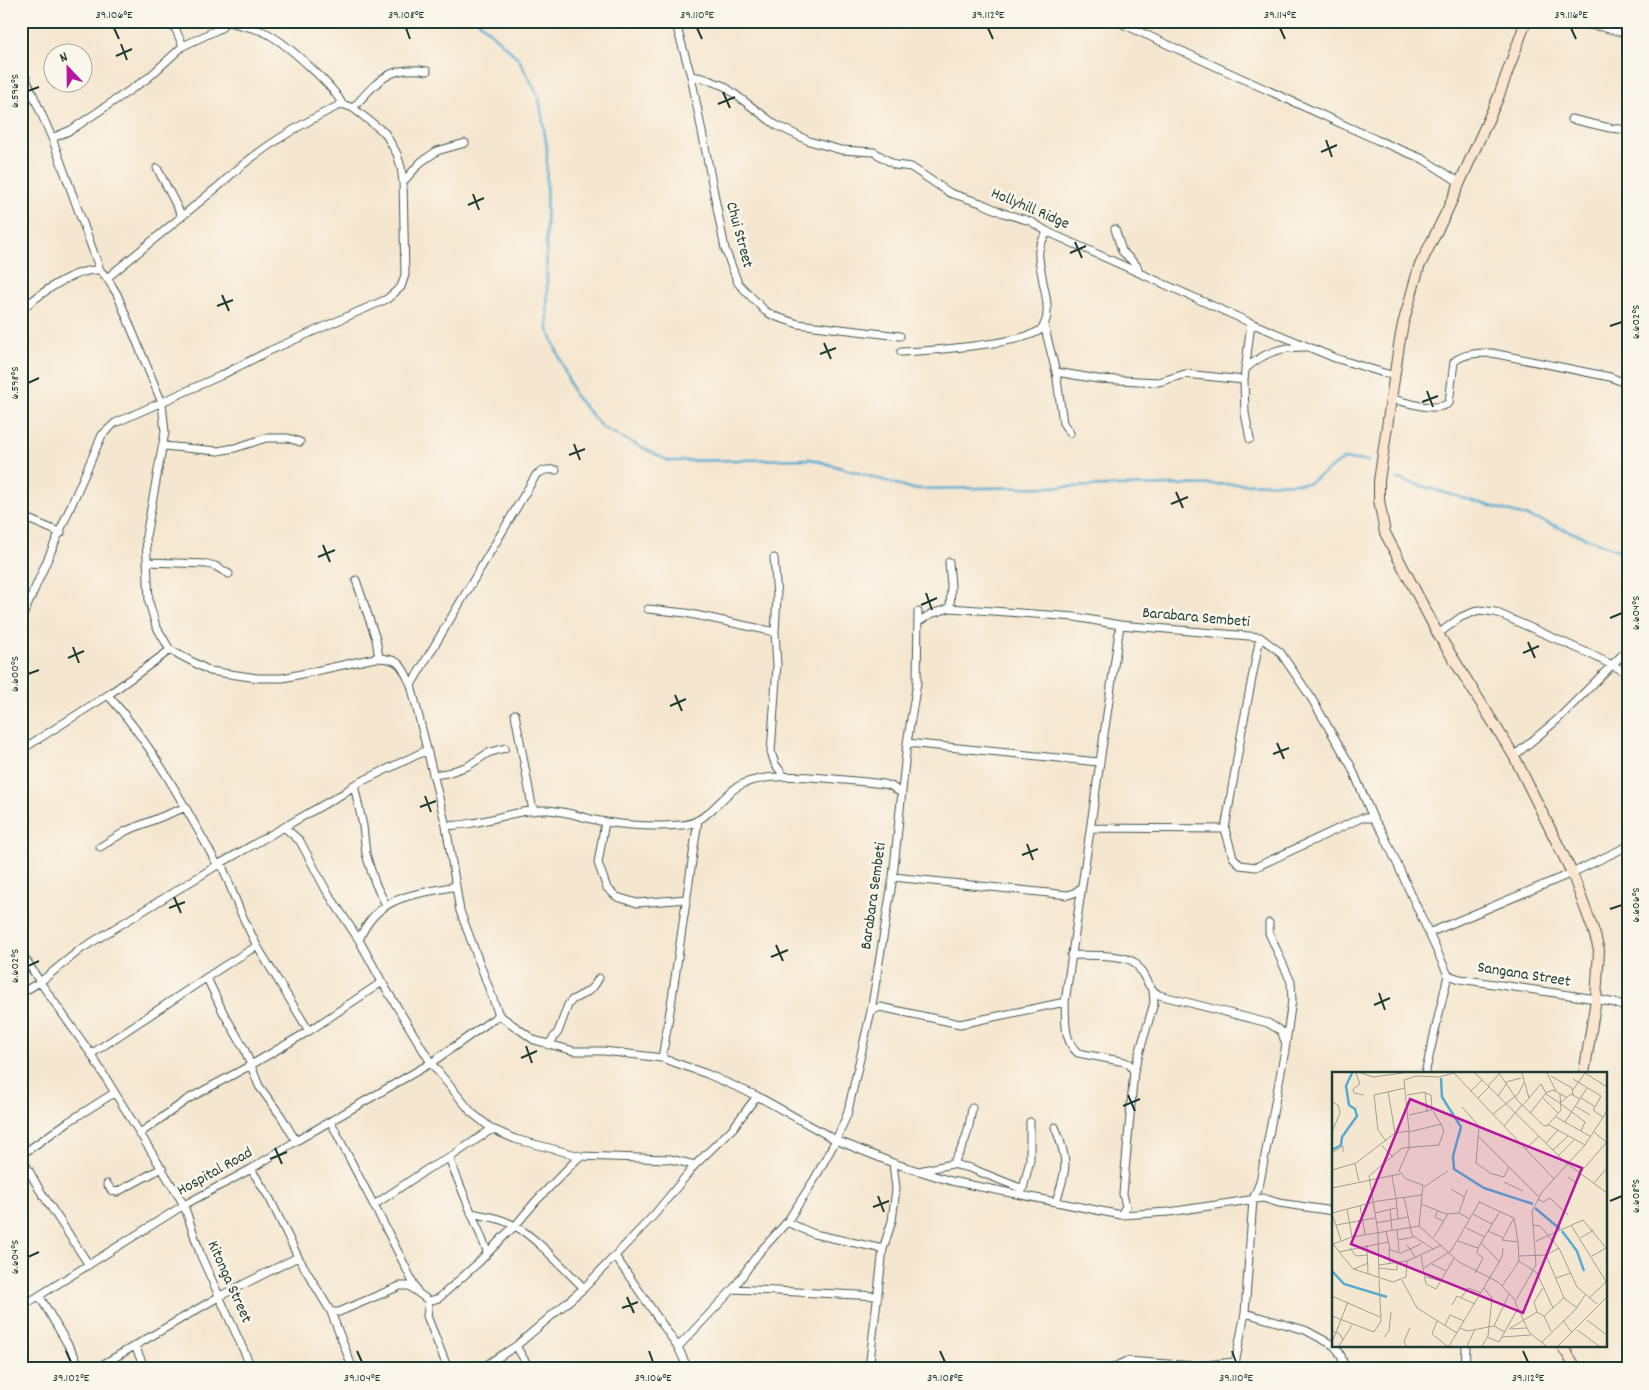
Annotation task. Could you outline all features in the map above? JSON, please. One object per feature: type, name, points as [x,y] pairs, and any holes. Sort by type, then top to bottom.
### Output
[{"type":"street","points":[[172,21],[183,46]]},
{"type":"street","points":[[52,138],[71,130],[140,83],[183,46],[221,28],[225,21],[265,33],[277,40],[330,85],[339,96],[342,104]]},
{"type":"street","name":"Chui Street","points":[[675,21],[691,76],[725,249],[738,283],[765,311],[798,324],[900,336]]},
{"type":"street","points":[[1116,21],[1129,24],[1377,140],[1423,158],[1459,182]]},
{"type":"street","points":[[1526,21],[1498,98],[1419,267],[1403,324],[1379,481],[1385,533],[1399,563],[1438,634],[1514,756],[1572,873],[1594,932],[1599,950],[1596,999],[1584,1072]]},
{"type":"street","points":[[1567,21],[1628,34]]},
{"type":"street","points":[[21,67],[52,138],[100,270],[117,294],[162,403],[165,432],[146,536],[149,602],[156,626],[170,650],[210,672],[257,678],[283,678],[379,658],[390,658],[402,666],[411,685],[446,826],[460,911],[499,1015],[534,1040],[548,1044],[574,1051],[604,1051],[662,1058],[707,1074],[757,1096],[836,1140],[893,1163],[951,1181],[1021,1192],[1121,1215],[1169,1212],[1263,1198],[1332,1211]]},
{"type":"street","points":[[353,108],[376,83],[398,70],[412,68],[427,70]]},
{"type":"street","name":"Hollyhill Ridge","points":[[691,76],[724,86],[776,124],[809,140],[841,150],[874,152],[895,166],[911,167],[950,193],[981,203],[1002,213],[1030,221],[1048,232],[1251,323],[1335,358],[1394,376]]},
{"type":"street","points":[[21,620],[61,533],[102,435],[115,423],[162,403],[269,351],[387,299],[400,287],[404,275],[403,182],[402,167],[397,154],[385,133],[353,108],[342,104],[314,118],[269,145],[233,172],[220,185],[107,278]]},
{"type":"street","points":[[1571,119],[1628,130]]},
{"type":"street","points":[[403,182],[421,162],[437,151],[465,144]]},
{"type":"street","points":[[157,168],[182,216]]},
{"type":"street","points":[[1115,230],[1122,251],[1137,266],[1139,273]]},
{"type":"street","points":[[901,352],[924,351],[1022,338],[1040,330],[1046,319],[1047,299],[1038,252],[1043,238],[1048,232]]},
{"type":"street","points":[[21,310],[43,292],[70,278],[90,271],[100,270]]},
{"type":"street","points":[[1250,439],[1245,413],[1244,380],[1251,323]]},
{"type":"street","points":[[1044,325],[1056,372],[1063,423],[1070,433]]},
{"type":"street","points":[[1245,369],[1258,358],[1278,349],[1310,347]]},
{"type":"street","points":[[1391,399],[1435,408],[1443,407],[1449,403],[1454,362],[1478,353],[1492,353],[1610,377],[1628,384]]},
{"type":"street","points":[[1056,372],[1098,379],[1159,382],[1185,374],[1244,380]]},
{"type":"street","points":[[163,446],[218,451],[236,448],[266,438],[288,438],[300,442]]},
{"type":"street","points":[[411,685],[536,476],[542,470],[556,470]]},
{"type":"street","points":[[21,516],[61,533]]},
{"type":"street","points":[[774,558],[777,597],[775,632],[777,664],[771,752],[775,764],[784,776]]},
{"type":"street","points":[[147,562],[206,564],[215,566],[230,574]]},
{"type":"street","points":[[949,562],[950,608]]},
{"type":"street","points":[[356,580],[376,639],[379,658]]},
{"type":"street","name":"Barabara Sembeti","points":[[918,622],[931,614],[950,608],[1075,617],[1120,625],[1260,637],[1280,652],[1310,696],[1350,766],[1373,818],[1383,833],[1448,976]]},
{"type":"street","points":[[648,609],[686,613],[775,632]]},
{"type":"street","points":[[1438,634],[1461,617],[1480,610],[1495,612],[1612,664],[1628,673]]},
{"type":"street","name":"Barabara Sembeti","points":[[678,1347],[733,1289],[758,1254],[787,1222],[814,1180],[836,1140],[847,1115],[871,1011],[893,877],[901,793],[917,683],[918,612]]},
{"type":"street","points":[[1120,625],[1065,1002],[1066,1028],[1072,1048],[1078,1052],[1125,1062],[1134,1071]]},
{"type":"street","points":[[1260,637],[1225,830],[1233,857],[1245,867],[1256,867],[1361,818],[1373,818]]},
{"type":"street","points":[[1514,756],[1557,720],[1628,649]]},
{"type":"street","points":[[21,750],[108,695],[170,650]]},
{"type":"street","points":[[108,695],[128,718],[156,758],[220,864],[257,946],[309,1031]]},
{"type":"street","points":[[515,714],[533,811]]},
{"type":"street","points":[[908,743],[1099,762]]},
{"type":"street","points":[[433,775],[447,773],[468,766],[488,753],[505,748]]},
{"type":"street","points":[[21,993],[40,982],[81,949],[220,864],[344,793],[354,785],[427,750]]},
{"type":"street","points":[[446,826],[533,811],[568,813],[605,822],[632,825],[685,825],[698,820],[738,786],[784,776],[884,784],[892,786],[901,793]]},
{"type":"street","points":[[354,785],[363,826],[366,854],[375,883],[386,905]]},
{"type":"street","points":[[100,847],[126,831],[186,808]]},
{"type":"street","points":[[662,1058],[698,820]]},
{"type":"street","points":[[605,822],[598,863],[608,888],[617,897],[637,903],[686,899]]},
{"type":"street","points":[[284,827],[300,841],[326,890],[359,940],[431,1063],[472,1113],[492,1129],[515,1139],[580,1156],[670,1159],[696,1164]]},
{"type":"street","points":[[1091,828],[1225,830]]},
{"type":"street","points":[[1429,933],[1572,873],[1628,846]]},
{"type":"street","points":[[893,877],[1068,895],[1081,888]]},
{"type":"street","points":[[359,940],[364,928],[374,914],[386,905],[405,897],[456,886]]},
{"type":"street","points":[[1109,1369],[1127,1361],[1195,1366],[1234,1365],[1245,1312],[1254,1199],[1260,1182],[1286,1044],[1292,1000],[1292,991],[1287,972],[1269,933],[1269,923]]},
{"type":"street","points":[[91,1054],[257,946]]},
{"type":"street","name":"Kitonga Street","points":[[21,952],[91,1054],[184,1205],[201,1256],[252,1369]]},
{"type":"street","points":[[1071,955],[1132,960],[1153,991],[1159,995],[1268,1023],[1281,1031],[1286,1044]]},
{"type":"street","points":[[1425,1072],[1448,976]]},
{"type":"street","name":"Sangana Street","points":[[1448,976],[1596,999],[1614,1003],[1628,1009]]},
{"type":"street","points":[[207,978],[223,1012],[244,1048],[260,1086],[296,1141]]},
{"type":"street","points":[[548,1044],[558,1032],[568,1005],[572,1000],[587,992],[600,978]]},
{"type":"street","points":[[139,1134],[188,1099],[309,1031],[382,982]]},
{"type":"street","points":[[1121,1215],[1126,1206],[1123,1194],[1134,1071],[1154,1003],[1153,991]]},
{"type":"street","points":[[871,1011],[880,1007],[960,1024],[1065,1002]]},
{"type":"street","name":"Hospital Road","points":[[21,1308],[184,1205],[251,1169],[431,1063],[499,1015]]},
{"type":"street","points":[[89,1265],[39,1189],[21,1156],[68,1122],[114,1093]]},
{"type":"street","points":[[480,1369],[516,1346],[584,1288],[654,1215],[696,1164],[732,1128],[757,1096]]},
{"type":"street","points":[[952,1164],[963,1147],[972,1108]]},
{"type":"street","points":[[331,1122],[359,1180],[394,1242],[417,1292]]},
{"type":"street","points":[[1021,1192],[1030,1160],[1030,1122]]},
{"type":"street","points":[[1055,1127],[1064,1151],[1066,1163],[1062,1185],[1056,1201]]},
{"type":"street","points":[[374,1205],[492,1129]]},
{"type":"street","points":[[429,1301],[439,1298],[478,1263],[487,1251],[506,1232],[515,1226],[536,1201],[580,1156]]},
{"type":"street","points":[[449,1158],[487,1251]]},
{"type":"street","points":[[869,1369],[883,1249],[892,1221],[896,1189],[893,1163]]},
{"type":"street","points":[[919,1171],[952,1164],[970,1168],[1021,1192]]},
{"type":"street","points":[[107,1184],[112,1192],[117,1192],[162,1168]]},
{"type":"street","points":[[251,1169],[270,1199],[298,1257],[331,1312],[354,1369]]},
{"type":"street","points":[[471,1213],[493,1217],[515,1226],[531,1238],[584,1288]]},
{"type":"street","points":[[787,1222],[814,1234],[883,1249]]},
{"type":"street","points":[[615,1256],[678,1347],[688,1369]]},
{"type":"street","points":[[95,1369],[220,1296],[298,1257]]},
{"type":"street","points":[[331,1312],[350,1308],[400,1286],[409,1286],[429,1301]]},
{"type":"street","points":[[733,1289],[878,1296]]},
{"type":"street","points":[[40,1296],[82,1369]]},
{"type":"street","points":[[429,1301],[427,1316],[448,1369]]},
{"type":"street","points":[[1245,1312],[1305,1330],[1332,1345]]},
{"type":"street","points":[[135,1346],[145,1369]]},
{"type":"street","points":[[516,1346],[530,1369]]},
{"type":"street","points":[[1336,1348],[1344,1364],[1344,1369]]},
{"type":"street","points":[[1465,1369],[1466,1348]]},
{"type":"street","points":[[1563,1348],[1577,1369]]},
{"type":"waterway","points":[[478,21],[518,58],[539,97],[547,148],[546,242],[548,329],[575,396],[603,428],[669,461],[811,459],[913,489],[1309,483],[1344,459],[1368,461]]},
{"type":"waterway","points":[[1398,479],[1545,522],[1628,554]]}]
